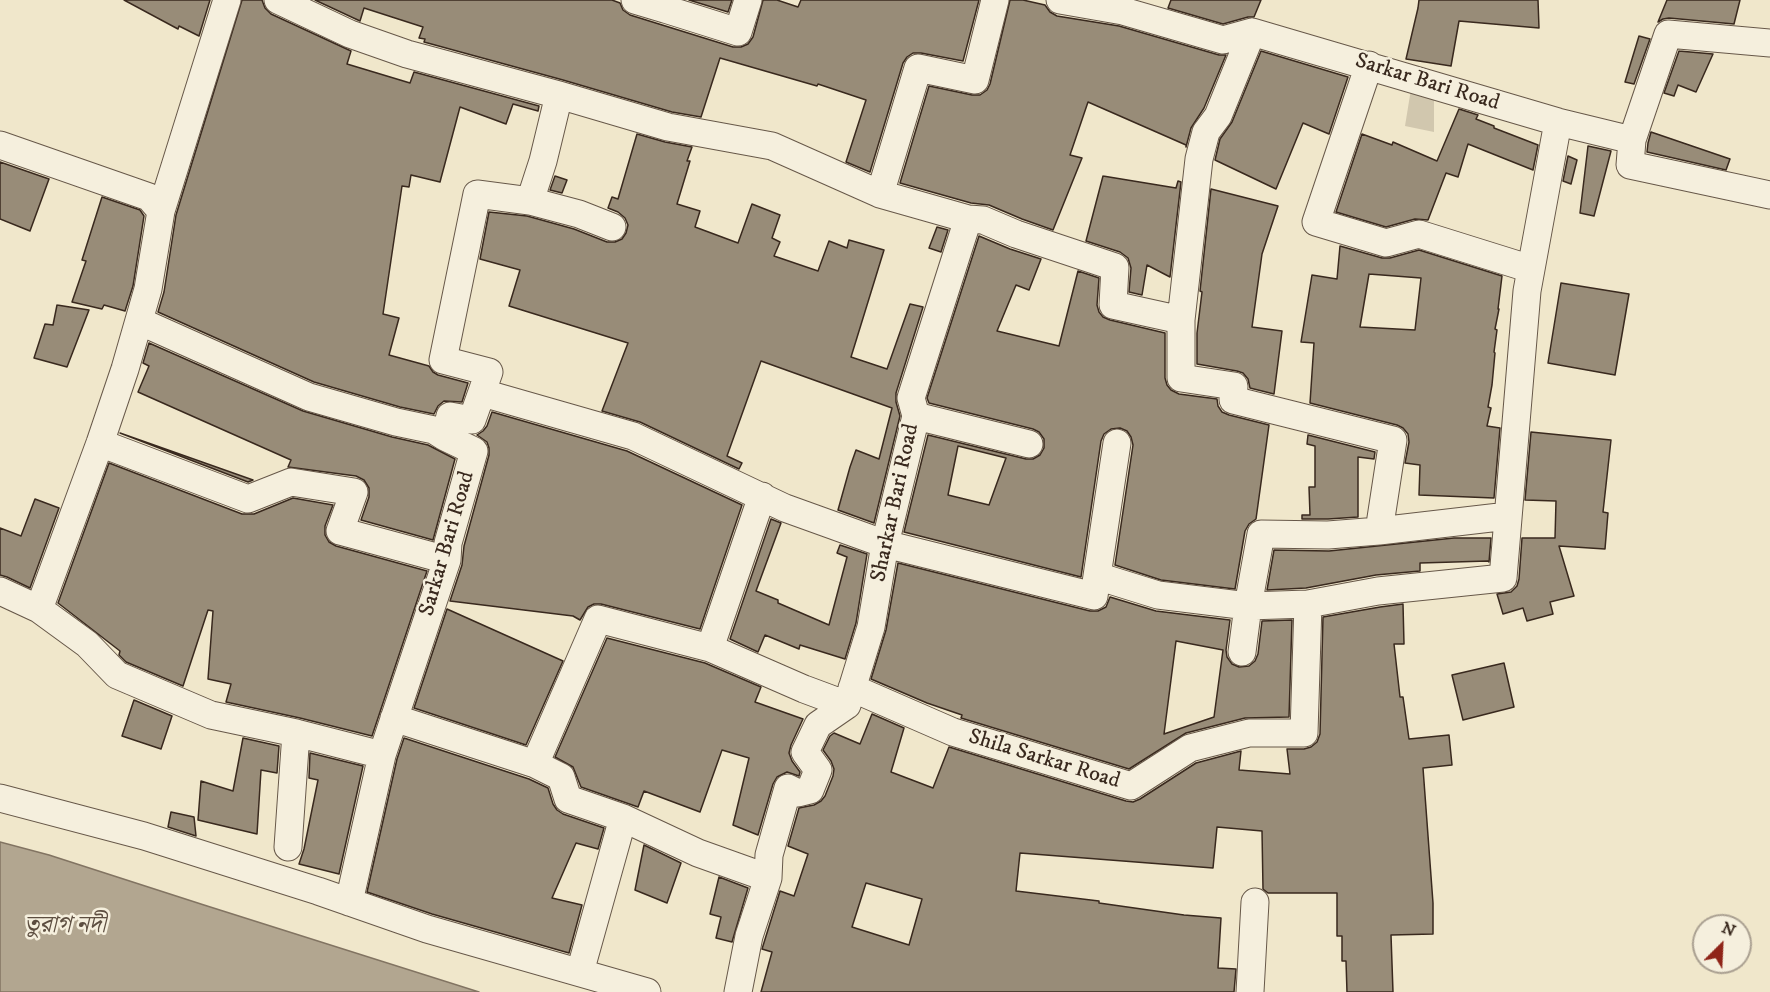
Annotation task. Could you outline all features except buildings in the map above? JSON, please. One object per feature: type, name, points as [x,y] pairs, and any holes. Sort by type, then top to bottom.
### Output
[{"type":"street","points":[[39,609],[100,443],[139,321],[148,289],[161,211],[227,0]]},
{"type":"street","points":[[278,0],[350,34],[407,54],[668,127],[772,146],[880,194],[968,219],[983,220],[1016,234],[1115,267],[1113,306],[1181,320]]},
{"type":"street","points":[[635,0],[667,5],[738,32],[748,0]]},
{"type":"street","points":[[880,194],[918,68],[975,80],[996,0]]},
{"type":"street","points":[[1063,0],[1123,11],[1223,40],[1251,32]]},
{"type":"street","points":[[1251,32],[1218,116],[1206,132],[1199,159],[1181,320],[1181,378],[1234,386],[1233,400],[1394,440],[1379,531]]},
{"type":"street","name":"Sarkar Bari Road","points":[[1251,32],[1558,122],[1632,140]]},
{"type":"street","points":[[1770,43],[1668,34],[1632,140],[1630,165],[1770,195]]},
{"type":"street","points":[[1369,65],[1316,222],[1386,243],[1419,234],[1531,269]]},
{"type":"street","points":[[559,95],[543,161],[530,201],[579,214],[612,228]]},
{"type":"street","points":[[1097,576],[1158,596],[1248,606],[1308,604],[1378,591],[1503,578],[1527,291],[1558,122]]},
{"type":"street","points":[[0,145],[149,197],[161,211]]},
{"type":"street","name":"Sarkar Bari Road","points":[[348,902],[382,755],[447,560],[448,543],[474,451],[445,437],[450,416],[472,420],[489,372],[443,360],[477,194],[530,201]]},
{"type":"street","name":"Sharkar Bari Road","points":[[850,696],[871,627],[885,544],[916,416],[911,398],[968,219]]},
{"type":"street","points":[[139,321],[309,397],[396,422],[434,430],[445,437]]},
{"type":"street","points":[[483,393],[633,436],[785,507],[885,544],[1094,596],[1117,443]]},
{"type":"street","points":[[916,416],[1029,444]]},
{"type":"street","points":[[100,443],[248,499],[291,482],[354,492],[340,531],[447,560]]},
{"type":"street","points":[[710,648],[762,496]]},
{"type":"street","points":[[1242,652],[1262,534],[1328,536],[1508,516]]},
{"type":"street","points":[[0,591],[39,609],[87,644],[117,675],[211,715],[296,733],[382,755]]},
{"type":"street","name":"Shila Sarkar Road","points":[[535,764],[598,619],[710,648],[804,689],[850,696],[953,732],[1131,786],[1190,748],[1249,732],[1304,733],[1308,604]]},
{"type":"street","points":[[738,992],[749,936],[768,878],[769,855],[788,788],[798,793],[810,790],[818,770],[806,752],[818,725],[850,696]]},
{"type":"street","points":[[394,718],[535,764],[561,777],[568,799],[622,818],[698,853],[768,878]]},
{"type":"street","points":[[288,847],[296,733]]},
{"type":"street","points":[[0,798],[144,836],[427,929],[647,992]]},
{"type":"street","points":[[580,972],[622,818]]},
{"type":"street","points":[[1251,992],[1255,903]]},
{"type":"shaded area","points":[[1411,89],[1434,95],[1434,132],[1405,126]]},
{"type":"water","name":"তুরাগ নদী","points":[[0,842],[49,855],[479,992],[0,992]]}]
